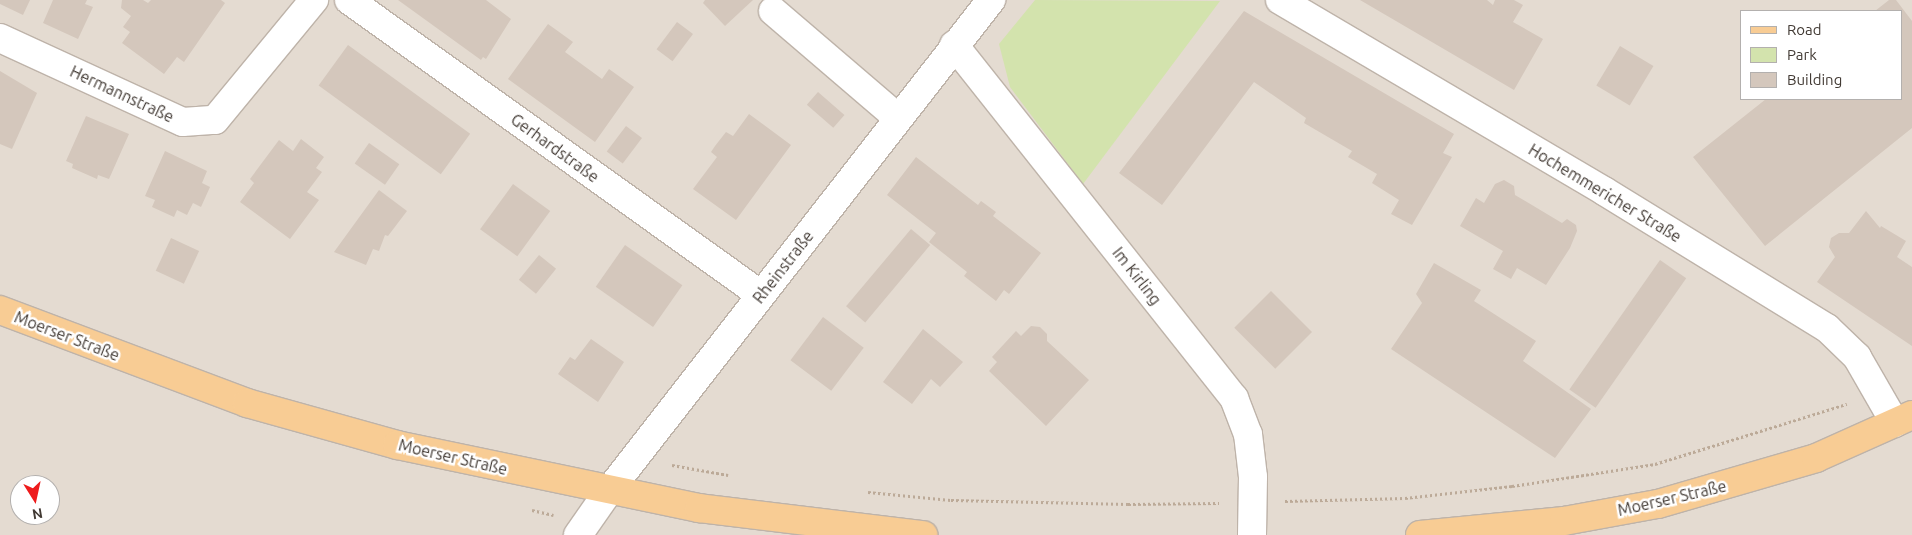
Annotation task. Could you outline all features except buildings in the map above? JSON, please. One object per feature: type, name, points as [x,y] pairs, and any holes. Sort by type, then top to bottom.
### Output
[{"type":"main road","name":"Moerser Straße","points":[[0,310],[247,403],[397,445],[608,492],[699,508],[923,535]]},
{"type":"main road","name":"Moerser Straße","points":[[1420,535],[1564,521],[1658,504],[1816,458],[1904,419]]},
{"type":"street","name":"Hermannstraße","points":[[0,38],[183,122],[215,120],[314,0]]},
{"type":"street","name":"Gerhardstraße","points":[[349,0],[761,295]]},
{"type":"street","name":"Rheinstraße","points":[[578,535],[608,492],[954,45],[991,0]]},
{"type":"street","name":"Hochemmericher Straße","points":[[1280,0],[1604,191],[1828,328],[1857,357],[1879,392],[1904,419]]},
{"type":"street","points":[[773,12],[898,118]]},
{"type":"street","name":"Im Kirling","points":[[954,45],[1234,398],[1248,434],[1252,535]]},
{"type":"path","points":[[864,492],[951,500],[1098,504],[1405,498],[1512,486],[1655,464],[1820,415],[1879,392]]},
{"type":"path","points":[[635,458],[730,476]]},
{"type":"shaded area","points":[[0,0],[1912,0],[1912,535],[0,535]]},
{"type":"green space","points":[[1035,0],[1220,1],[1083,184],[1010,87],[999,44]]}]
